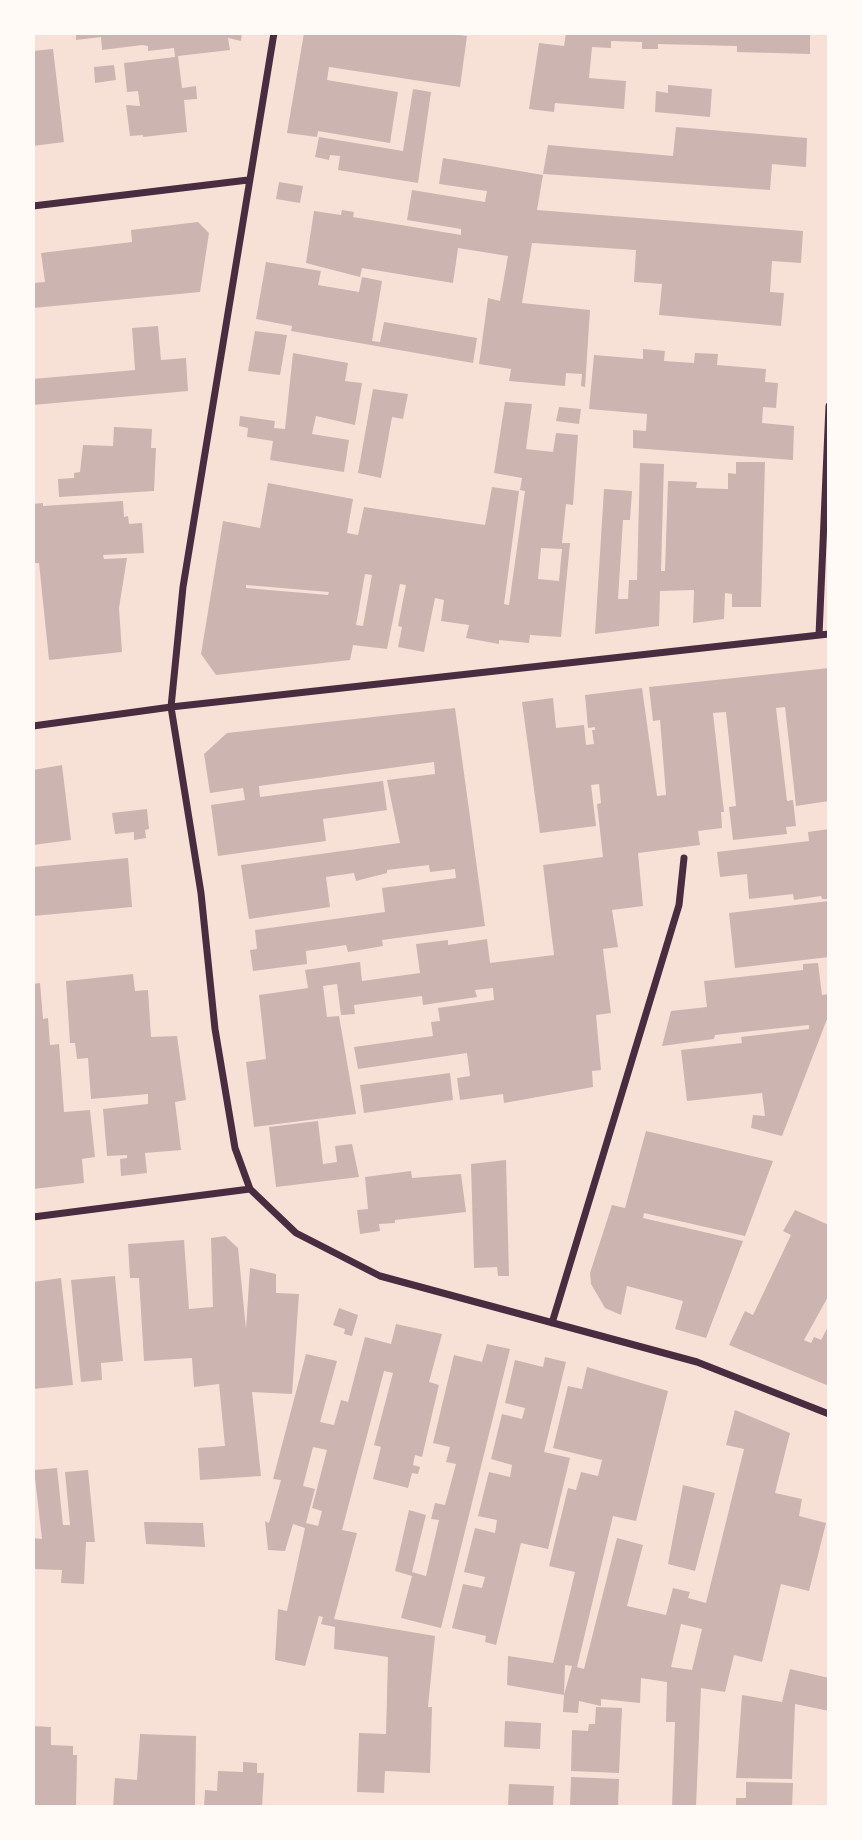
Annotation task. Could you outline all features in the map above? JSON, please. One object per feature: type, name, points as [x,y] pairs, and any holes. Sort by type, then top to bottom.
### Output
[{"type":"street","points":[[274,33],[183,587],[171,706],[201,893],[225,1091],[235,1148],[250,1189],[296,1233],[380,1276],[697,1362],[829,1414]]},
{"type":"street","points":[[33,206],[248,180]]},
{"type":"street","points":[[820,635],[829,406]]},
{"type":"street","points":[[33,726],[171,706],[829,634]]},
{"type":"street","points":[[552,1323],[679,905],[684,858]]},
{"type":"street","points":[[33,1217],[250,1189]]},
{"type":"building","points":[[76,33],[242,33],[241,41],[228,38],[230,50],[178,56],[182,88],[196,86],[197,99],[184,100],[187,132],[143,137],[130,136],[126,105],[140,106],[138,91],[127,92],[124,63],[175,57],[174,48],[148,51],[148,46],[142,45],[102,50],[101,37],[76,40]]},
{"type":"building","points":[[304,33],[446,33],[467,36],[460,87],[329,67],[327,80],[398,92],[390,143],[318,131],[317,137],[287,133]]},
{"type":"building","points":[[566,33],[810,33],[810,54],[737,52],[737,46],[658,44],[658,49],[642,49],[642,42],[611,41],[611,48],[592,47],[589,78],[626,81],[624,109],[555,103],[554,112],[529,109],[539,43],[564,46]]},
{"type":"building","points":[[53,49],[64,142],[33,146],[33,51]]},
{"type":"building","points":[[114,65],[116,80],[95,83],[94,67]]},
{"type":"building","points":[[668,85],[712,89],[710,117],[655,112],[656,91],[668,93]]},
{"type":"building","points":[[413,89],[431,92],[418,183],[338,170],[340,156],[330,155],[329,160],[315,157],[319,137],[403,151]]},
{"type":"building","points":[[676,127],[807,138],[806,167],[772,164],[770,190],[543,174],[548,145],[673,156]]},
{"type":"building","points":[[443,158],[543,175],[537,210],[803,231],[801,263],[772,261],[770,292],[784,293],[781,326],[659,315],[662,284],[634,282],[636,250],[532,243],[522,303],[590,310],[585,387],[581,386],[582,374],[566,373],[565,386],[509,381],[511,369],[479,364],[488,298],[500,301],[508,256],[458,248],[453,283],[362,268],[360,277],[306,263],[314,211],[341,215],[342,210],[354,212],[353,217],[461,235],[461,229],[407,220],[412,190],[485,202],[487,191],[439,184]]},
{"type":"building","points":[[279,182],[303,186],[300,203],[276,199]]},
{"type":"building","points":[[198,222],[209,233],[200,292],[33,308],[33,283],[45,282],[41,253],[132,242],[131,230]]},
{"type":"building","points":[[266,262],[321,271],[318,285],[359,292],[362,277],[382,281],[372,341],[380,342],[384,322],[477,338],[473,363],[291,331],[292,326],[256,319]]},
{"type":"building","points":[[158,326],[161,360],[186,358],[188,391],[33,405],[33,379],[135,370],[132,328]]},
{"type":"building","points":[[255,331],[287,335],[280,375],[248,371]]},
{"type":"building","points":[[643,349],[665,351],[664,361],[694,363],[695,353],[718,354],[717,365],[766,369],[765,382],[778,383],[776,408],[763,407],[762,423],[794,426],[793,460],[633,448],[633,430],[646,431],[647,414],[589,409],[594,355],[643,359]]},
{"type":"building","points":[[293,353],[348,363],[345,381],[362,383],[355,425],[316,416],[312,434],[349,440],[344,472],[270,460],[273,441],[247,437],[248,428],[239,426],[240,416],[275,421],[274,428],[285,429]]},
{"type":"building","points":[[373,389],[408,394],[403,419],[392,417],[381,478],[358,473]]},
{"type":"building","points":[[505,402],[532,404],[526,449],[553,452],[556,433],[578,435],[573,505],[566,504],[562,543],[570,543],[561,637],[530,635],[529,643],[499,640],[499,644],[466,638],[469,625],[441,621],[444,600],[435,598],[424,652],[398,647],[402,627],[398,626],[406,585],[400,584],[387,649],[353,645],[350,660],[216,675],[201,654],[223,521],[260,528],[268,483],[353,499],[347,533],[358,535],[364,507],[485,525],[492,487],[519,491],[504,604],[509,605],[525,491],[520,490],[522,478],[494,473]],"holes":[[[541,548],[562,549],[559,581],[538,579]],[[365,574],[372,575],[363,626],[356,625]],[[246,585],[329,592],[328,595],[246,588]]]},
{"type":"building","points":[[559,407],[581,409],[579,424],[556,421]]},
{"type":"building","points":[[114,427],[152,429],[151,448],[156,448],[154,491],[59,497],[58,479],[74,478],[74,473],[80,472],[83,445],[113,446]]},
{"type":"building","points":[[736,462],[765,462],[761,607],[732,607],[732,594],[725,593],[724,619],[693,623],[694,590],[660,591],[659,626],[595,634],[604,489],[632,491],[630,520],[623,520],[618,599],[628,599],[629,580],[637,580],[640,463],[664,464],[661,571],[665,571],[668,481],[697,482],[696,488],[728,489],[728,473],[736,474]]},
{"type":"building","points":[[123,501],[124,517],[128,516],[129,524],[142,523],[144,553],[103,555],[104,559],[127,558],[119,608],[122,652],[49,660],[39,563],[33,563],[33,504],[43,503],[43,506]]},
{"type":"building","points":[[829,668],[829,801],[796,806],[785,707],[776,708],[787,801],[793,800],[796,826],[786,827],[787,834],[733,840],[729,807],[736,806],[726,712],[713,713],[724,812],[721,812],[722,828],[698,831],[700,845],[638,853],[643,906],[612,910],[618,947],[603,949],[611,1013],[596,1015],[601,1070],[592,1071],[593,1087],[504,1103],[503,1094],[460,1100],[457,1078],[470,1076],[467,1053],[358,1069],[354,1047],[433,1036],[431,1022],[440,1021],[438,1008],[494,1000],[493,988],[475,990],[477,997],[423,1005],[422,996],[354,1005],[355,1014],[341,1015],[337,984],[323,986],[327,1017],[339,1016],[356,1114],[254,1127],[246,1062],[266,1059],[259,995],[308,988],[305,970],[360,962],[362,981],[420,973],[416,944],[448,940],[448,945],[487,939],[490,963],[554,955],[543,865],[603,857],[597,804],[601,803],[599,784],[591,785],[596,826],[540,833],[522,702],[553,698],[556,728],[584,725],[586,745],[594,744],[592,730],[595,730],[595,727],[588,728],[585,695],[642,688],[657,796],[666,795],[660,720],[653,721],[649,687]]},
{"type":"building","points":[[455,708],[485,926],[382,940],[383,946],[348,952],[346,945],[306,951],[307,964],[253,971],[250,950],[257,949],[255,930],[385,912],[382,888],[456,878],[455,869],[430,872],[429,865],[387,870],[387,873],[356,881],[354,873],[326,877],[330,907],[249,919],[241,865],[400,843],[387,780],[435,774],[434,762],[259,786],[260,797],[383,781],[387,810],[323,819],[326,841],[218,856],[211,805],[245,800],[243,788],[210,793],[204,754],[227,733]]},
{"type":"building","points":[[62,765],[71,840],[33,845],[33,770]]},
{"type":"building","points":[[147,809],[149,829],[145,830],[146,838],[134,840],[134,832],[115,834],[112,813]]},
{"type":"building","points":[[829,829],[829,899],[822,899],[821,896],[794,900],[793,894],[749,899],[747,874],[720,877],[717,852],[809,841],[808,832]]},
{"type":"building","points":[[128,858],[132,907],[33,916],[33,867]]},
{"type":"building","points":[[829,901],[829,957],[735,968],[729,913]]},
{"type":"building","points":[[818,963],[822,995],[829,994],[829,1014],[782,1136],[751,1128],[753,1115],[765,1116],[762,1093],[687,1101],[681,1050],[742,1043],[741,1037],[809,1029],[809,1025],[715,1035],[714,1039],[662,1046],[671,1011],[707,1007],[704,981],[803,970],[803,964]]},
{"type":"building","points":[[133,974],[135,991],[148,990],[151,1037],[177,1036],[186,1100],[175,1102],[181,1150],[145,1153],[147,1173],[121,1176],[120,1159],[127,1158],[127,1155],[107,1156],[103,1109],[148,1104],[148,1094],[91,1099],[88,1058],[77,1059],[75,1043],[70,1043],[66,981]]},
{"type":"building","points":[[40,983],[43,1019],[48,1018],[50,1045],[59,1044],[64,1112],[90,1110],[95,1157],[82,1159],[84,1183],[33,1189],[33,984]]},
{"type":"building","points":[[450,1073],[453,1100],[364,1113],[360,1085]]},
{"type":"building","points":[[318,1121],[323,1164],[337,1162],[335,1146],[352,1144],[359,1177],[276,1187],[269,1127]]},
{"type":"building","points":[[646,1131],[773,1161],[745,1236],[644,1213],[643,1218],[743,1241],[706,1338],[675,1329],[683,1301],[627,1286],[621,1315],[605,1308],[591,1284],[590,1273],[612,1205],[625,1208]]},
{"type":"building","points":[[506,1160],[509,1276],[498,1276],[497,1267],[474,1268],[471,1164]]},
{"type":"building","points":[[411,1171],[412,1178],[461,1174],[466,1212],[395,1220],[395,1223],[379,1224],[380,1231],[360,1234],[357,1210],[368,1209],[365,1177]]},
{"type":"building","points":[[795,1210],[829,1225],[829,1295],[804,1340],[811,1343],[814,1337],[821,1340],[829,1325],[829,1386],[729,1345],[745,1311],[753,1315],[791,1235],[783,1231]]},
{"type":"building","points":[[225,1236],[238,1248],[246,1329],[250,1268],[276,1274],[276,1293],[299,1294],[292,1394],[252,1392],[261,1476],[200,1480],[198,1448],[225,1446],[219,1384],[194,1387],[192,1358],[144,1361],[139,1278],[130,1278],[128,1244],[184,1240],[189,1309],[213,1307],[211,1238]]},
{"type":"building","points":[[115,1276],[123,1361],[101,1363],[102,1380],[81,1382],[71,1280]]},
{"type":"building","points":[[61,1278],[73,1385],[33,1389],[33,1282]]},
{"type":"building","points":[[339,1308],[358,1315],[352,1336],[344,1334],[345,1329],[333,1325]]},
{"type":"building","points":[[396,1324],[442,1334],[429,1382],[439,1385],[422,1457],[415,1455],[413,1465],[420,1467],[418,1474],[412,1473],[408,1488],[373,1479],[381,1447],[374,1445],[393,1373],[384,1371],[342,1530],[357,1533],[334,1619],[435,1636],[428,1707],[432,1707],[430,1773],[385,1771],[384,1793],[357,1792],[359,1733],[386,1734],[388,1657],[334,1649],[335,1627],[321,1624],[323,1617],[319,1616],[305,1666],[275,1660],[278,1609],[287,1611],[305,1528],[293,1524],[285,1551],[268,1550],[265,1521],[269,1523],[281,1480],[273,1479],[306,1354],[337,1361],[320,1422],[334,1425],[341,1400],[348,1402],[365,1337],[391,1344]],"holes":[[[313,1447],[327,1450],[312,1508],[322,1511],[318,1526],[306,1523],[315,1489],[303,1486]]]},
{"type":"building","points":[[487,1344],[510,1349],[441,1628],[401,1618],[412,1576],[395,1571],[409,1510],[426,1515],[412,1572],[426,1576],[439,1520],[431,1519],[435,1503],[445,1505],[456,1464],[446,1462],[450,1447],[433,1443],[454,1355],[482,1362]]},
{"type":"building","points":[[545,1357],[566,1362],[544,1452],[570,1458],[548,1549],[521,1543],[496,1645],[485,1642],[486,1636],[452,1628],[463,1584],[482,1588],[485,1577],[464,1572],[475,1528],[495,1533],[497,1520],[478,1516],[489,1472],[510,1477],[512,1465],[491,1459],[502,1414],[522,1419],[525,1408],[505,1403],[515,1360],[543,1367]]},
{"type":"building","points":[[587,1367],[668,1391],[636,1521],[613,1516],[577,1667],[584,1669],[617,1538],[643,1545],[627,1606],[666,1615],[673,1588],[690,1592],[688,1598],[706,1603],[744,1449],[726,1445],[735,1410],[790,1433],[775,1493],[802,1499],[799,1516],[826,1523],[809,1591],[781,1584],[762,1662],[734,1655],[725,1692],[701,1688],[696,1807],[672,1807],[675,1722],[666,1722],[667,1682],[641,1678],[640,1703],[601,1699],[601,1706],[579,1701],[578,1713],[563,1712],[564,1695],[507,1685],[508,1656],[553,1663],[575,1572],[549,1566],[568,1488],[576,1490],[581,1472],[598,1476],[602,1460],[553,1448],[568,1386],[582,1389]],"holes":[[[681,1624],[702,1629],[692,1670],[671,1667]],[[565,1665],[572,1666],[564,1695]]]},
{"type":"building","points":[[57,1468],[63,1525],[70,1525],[65,1472],[88,1470],[95,1542],[86,1542],[84,1584],[61,1583],[62,1570],[33,1569],[33,1538],[42,1539],[34,1470]]},
{"type":"building","points":[[683,1485],[715,1493],[695,1571],[668,1564]]},
{"type":"building","points":[[144,1522],[203,1523],[205,1547],[146,1544]]},
{"type":"building","points":[[790,1669],[829,1678],[829,1711],[795,1704],[792,1779],[736,1778],[742,1695],[782,1702]]},
{"type":"building","points":[[596,1707],[622,1708],[619,1773],[571,1771],[572,1730],[588,1731],[589,1724],[595,1724]]},
{"type":"building","points":[[505,1721],[541,1723],[540,1749],[504,1747]]},
{"type":"building","points":[[33,1726],[51,1727],[51,1745],[73,1746],[73,1755],[77,1755],[76,1807],[33,1807]]},
{"type":"building","points":[[140,1734],[196,1736],[195,1807],[113,1807],[115,1778],[137,1780]]},
{"type":"building","points":[[243,1762],[257,1763],[257,1773],[264,1773],[262,1807],[204,1807],[205,1790],[217,1791],[218,1771],[243,1772]]},
{"type":"building","points":[[571,1777],[619,1779],[618,1807],[570,1807]]},
{"type":"building","points":[[746,1782],[793,1783],[792,1807],[736,1807],[736,1798],[746,1798]]},
{"type":"building","points":[[509,1784],[554,1786],[553,1807],[508,1807]]}]
